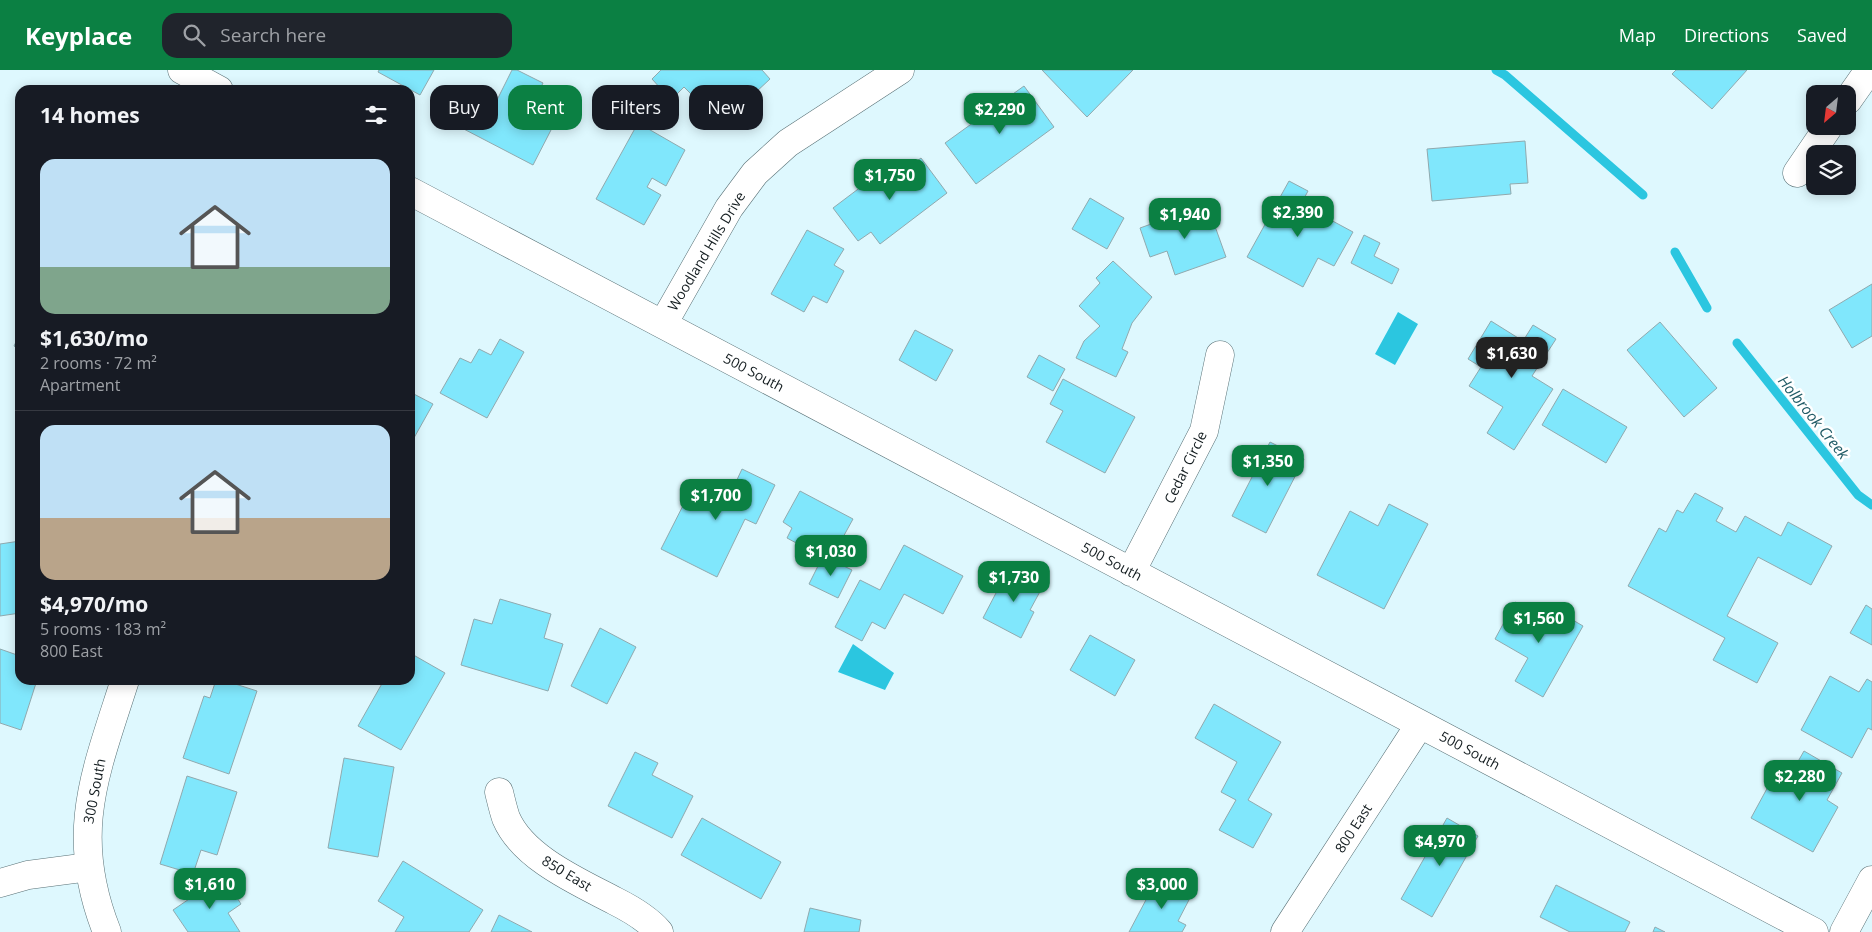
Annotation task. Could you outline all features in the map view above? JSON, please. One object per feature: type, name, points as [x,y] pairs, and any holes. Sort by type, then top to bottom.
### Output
[{"type":"street","points":[[182,70],[210,85]]},
{"type":"street","name":"Woodland Hills Drive","points":[[663,324],[729,208],[755,173],[865,79],[900,70]]},
{"type":"street","points":[[1856,89],[1869,70]]},
{"type":"street","points":[[1797,173],[1823,135]]},
{"type":"street","name":"500 South","points":[[415,194],[1814,932]]},
{"type":"street","name":"Cedar Circle","points":[[1131,572],[1204,431],[1220,355]]},
{"type":"street","name":"300 South","points":[[107,932],[95,896],[86,839],[88,810],[100,755],[123,685]]},
{"type":"street","name":"800 East","points":[[1285,932],[1420,724]]},
{"type":"street","name":"850 East","points":[[499,792],[507,819],[525,844],[548,865],[633,910],[659,932]]},
{"type":"street","points":[[0,883],[28,875],[89,867]]},
{"type":"street","points":[[1844,932],[1872,880]]},
{"type":"water","points":[[1398,312],[1418,324],[1395,365],[1375,354]]},
{"type":"water","points":[[853,644],[894,673],[885,690],[838,672]]},
{"type":"building","points":[[379,70],[434,70],[420,95],[415,92],[415,85],[402,85],[378,72]]},
{"type":"building","points":[[512,70],[517,70],[543,83],[542,85],[508,85],[508,130],[551,130],[533,165],[466,130],[498,130],[498,98]]},
{"type":"building","points":[[661,70],[762,70],[770,79],[763,86],[689,85],[689,92],[684,87],[679,92],[679,85],[657,85],[652,79]]},
{"type":"building","points":[[1042,70],[1133,70],[1087,117]]},
{"type":"building","points":[[1676,70],[1747,70],[1712,109],[1672,74]]},
{"type":"building","points":[[1024,86],[1054,127],[976,184],[945,143]]},
{"type":"building","points":[[634,130],[650,130],[685,150],[666,186],[652,178],[647,187],[661,195],[644,225],[596,199]]},
{"type":"building","points":[[1525,141],[1528,183],[1510,184],[1511,194],[1432,201],[1427,149]]},
{"type":"building","points":[[921,158],[947,193],[880,244],[871,232],[858,241],[833,208],[890,165],[898,175]]},
{"type":"building","points":[[1289,181],[1308,191],[1301,204],[1353,232],[1334,266],[1318,258],[1303,287],[1247,257]]},
{"type":"building","points":[[1090,198],[1124,218],[1107,249],[1072,229]]},
{"type":"building","points":[[1207,204],[1226,257],[1175,275],[1167,251],[1150,257],[1140,228]]},
{"type":"building","points":[[807,230],[844,249],[834,265],[844,271],[827,303],[813,296],[804,312],[771,294]]},
{"type":"building","points":[[1364,235],[1380,243],[1374,256],[1399,269],[1392,284],[1351,263]]},
{"type":"building","points":[[1113,261],[1152,297],[1132,323],[1122,349],[1128,352],[1116,377],[1076,358],[1084,341],[1100,326],[1079,306],[1100,283],[1096,278]]},
{"type":"building","points":[[1872,284],[1872,336],[1852,348],[1829,310]]},
{"type":"building","points":[[1491,321],[1523,341],[1533,325],[1556,339],[1532,376],[1553,389],[1514,450],[1487,433],[1503,407],[1469,386],[1481,367],[1468,359]]},
{"type":"building","points":[[1660,322],[1717,388],[1684,417],[1627,350]]},
{"type":"building","points":[[915,330],[953,350],[936,381],[899,360]]},
{"type":"building","points":[[500,339],[524,352],[487,418],[440,393],[460,358],[471,363],[479,349],[491,355]]},
{"type":"building","points":[[1039,355],[1065,369],[1053,391],[1027,377]]},
{"type":"building","points":[[1063,379],[1135,417],[1105,473],[1046,442],[1063,411],[1050,404]]},
{"type":"building","points":[[1563,389],[1627,427],[1606,463],[1542,425]]},
{"type":"building","points":[[415,395],[433,404],[415,436]]},
{"type":"building","points":[[1270,442],[1304,459],[1266,533],[1232,516]]},
{"type":"building","points":[[742,469],[775,485],[756,524],[745,519],[717,577],[661,549],[696,480],[729,497]]},
{"type":"building","points":[[800,491],[853,519],[836,550],[819,541],[813,552],[787,538],[792,528],[783,522]]},
{"type":"building","points":[[1695,493],[1723,508],[1716,521],[1736,532],[1745,516],[1781,536],[1788,522],[1832,546],[1811,585],[1758,557],[1727,616],[1778,643],[1757,683],[1713,660],[1725,638],[1628,586],[1659,528],[1666,532],[1677,510],[1683,513]]},
{"type":"building","points":[[1389,504],[1428,524],[1384,609],[1317,575],[1350,511],[1378,526]]},
{"type":"building","points":[[15,542],[15,614],[0,616],[0,544]]},
{"type":"building","points":[[904,545],[963,576],[943,614],[904,594],[885,629],[872,622],[862,641],[835,627],[860,580],[880,590]]},
{"type":"building","points":[[823,556],[852,570],[838,598],[809,584]]},
{"type":"building","points":[[1009,568],[1043,586],[1030,610],[1034,612],[1021,638],[983,618]]},
{"type":"building","points":[[500,599],[551,614],[544,638],[563,644],[548,691],[461,665],[474,619],[492,624]]},
{"type":"building","points":[[1515,602],[1547,621],[1554,609],[1583,626],[1543,697],[1515,681],[1528,658],[1495,639]]},
{"type":"building","points":[[1866,605],[1872,609],[1872,645],[1850,633]]},
{"type":"building","points":[[600,628],[636,647],[607,704],[571,686]]},
{"type":"building","points":[[1090,635],[1135,660],[1115,696],[1070,670]]},
{"type":"building","points":[[0,649],[15,654],[15,685],[35,685],[21,730],[0,723]]},
{"type":"building","points":[[415,656],[445,673],[401,750],[358,726],[381,685],[415,685]]},
{"type":"building","points":[[1830,676],[1859,692],[1867,679],[1872,682],[1872,730],[1868,728],[1852,758],[1801,730]]},
{"type":"building","points":[[214,685],[238,685],[257,691],[229,774],[183,758],[204,696],[210,698]]},
{"type":"building","points":[[1214,704],[1281,742],[1248,800],[1272,814],[1253,848],[1219,830],[1236,800],[1221,792],[1237,762],[1195,738]]},
{"type":"building","points":[[1804,751],[1842,773],[1827,800],[1838,807],[1813,852],[1751,818],[1776,772],[1788,779]]},
{"type":"building","points":[[635,752],[658,763],[652,775],[693,796],[672,838],[608,806]]},
{"type":"building","points":[[344,758],[394,767],[378,857],[328,848]]},
{"type":"building","points":[[187,776],[237,792],[217,855],[201,850],[193,874],[160,864]]},
{"type":"building","points":[[702,818],[781,862],[761,899],[681,855]]},
{"type":"building","points":[[1447,818],[1478,836],[1432,917],[1401,899]]},
{"type":"building","points":[[403,861],[483,910],[469,932],[395,932],[404,917],[378,901]]},
{"type":"building","points":[[223,876],[241,904],[228,913],[240,932],[188,932],[173,910]]},
{"type":"building","points":[[1157,879],[1191,896],[1178,921],[1186,925],[1182,932],[1129,932]]},
{"type":"building","points":[[1556,885],[1630,922],[1625,932],[1570,932],[1540,917]]},
{"type":"building","points":[[810,908],[861,920],[859,932],[804,932]]},
{"type":"building","points":[[499,915],[532,932],[491,932]]},
{"type":"building","points":[[1655,927],[1665,932],[1653,932]]},
{"type":"waterway","name":"Holbrook Creek","points":[[1496,70],[1505,75],[1643,195]]},
{"type":"waterway","points":[[1675,252],[1707,308]]},
{"type":"waterway","name":"Holbrook Creek","points":[[1737,343],[1858,495],[1872,505]]}]
